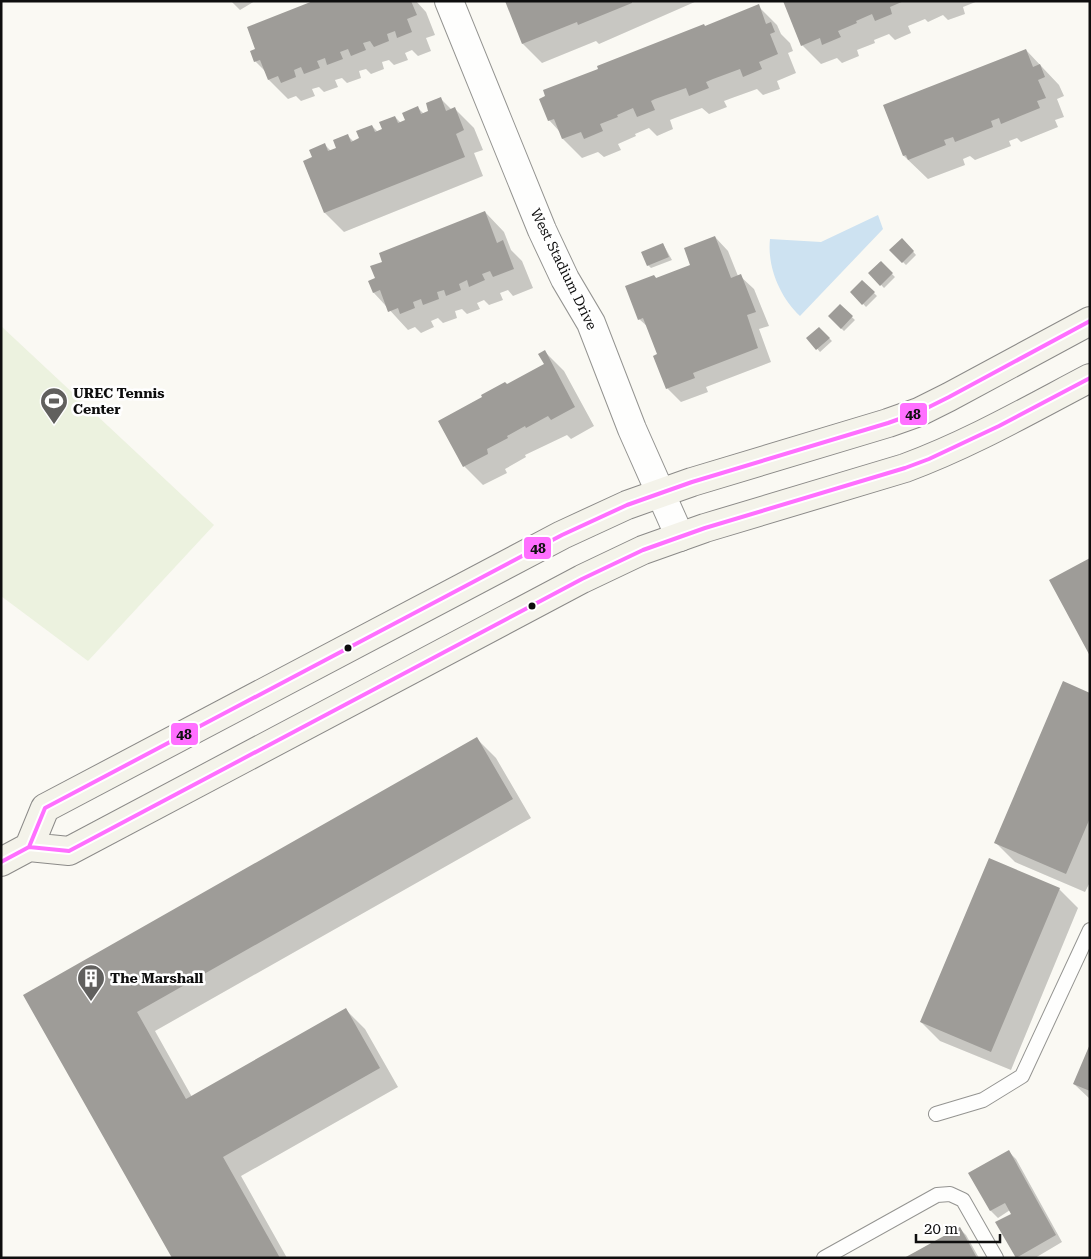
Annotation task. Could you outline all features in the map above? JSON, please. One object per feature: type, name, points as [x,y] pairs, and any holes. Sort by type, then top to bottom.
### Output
[{"type":"main road","points":[[29,847],[45,808],[562,534],[627,505],[692,482],[919,412],[1090,320]]},
{"type":"main road","points":[[1,862],[29,847],[69,851],[582,579],[643,550],[704,528],[937,457],[972,441],[1090,378]]},
{"type":"street","name":"West Stadium Drive","points":[[449,1],[542,230],[566,279],[591,323],[632,429],[680,537]]},
{"type":"lane","points":[[936,1114],[983,1100],[1022,1076],[1090,930]]},
{"type":"lane","points":[[824,1258],[937,1195],[950,1194],[963,1200],[996,1258]]},
{"type":"green space","name":"UREC Tennis Center","points":[[1,326],[214,525],[88,661],[1,596]]},
{"type":"water","points":[[878,215],[883,229],[800,316],[786,300],[776,281],[771,260],[770,239],[821,242]]},
{"type":"building","points":[[313,1],[411,1],[417,15],[407,19],[412,32],[397,38],[395,31],[387,34],[389,41],[374,47],[370,41],[363,43],[366,50],[351,56],[348,49],[340,52],[343,59],[327,65],[325,58],[317,61],[320,68],[304,74],[301,67],[294,70],[296,77],[281,83],[278,76],[268,80],[260,60],[254,62],[250,51],[255,49],[247,27]]},
{"type":"building","points":[[505,1],[632,1],[632,3],[578,25],[577,22],[522,44]]},
{"type":"building","points":[[783,1],[904,1],[890,7],[892,14],[875,21],[872,14],[838,31],[841,37],[822,45],[820,38],[801,46]]},
{"type":"building","points":[[759,4],[766,24],[771,22],[775,32],[770,34],[778,54],[759,62],[762,69],[743,77],[740,69],[706,82],[709,88],[689,96],[686,88],[655,99],[651,101],[655,110],[637,117],[633,108],[617,115],[618,117],[600,124],[603,131],[584,139],[581,132],[562,139],[554,119],[548,121],[539,99],[545,96],[543,90],[598,69],[597,66]]},
{"type":"building","points":[[1026,49],[1033,67],[1040,64],[1045,77],[1038,80],[1046,98],[1037,101],[1040,108],[1001,124],[999,118],[991,121],[993,127],[955,142],[953,137],[944,140],[946,145],[908,160],[906,155],[903,156],[883,105]]},
{"type":"building","points":[[441,97],[446,111],[455,107],[464,130],[456,134],[465,157],[324,213],[303,161],[312,157],[309,150],[325,143],[328,151],[336,148],[333,140],[348,134],[351,142],[359,138],[356,131],[372,125],[375,132],[382,129],[379,122],[395,116],[398,123],[405,120],[402,113],[418,106],[421,114],[428,111],[426,103]]},
{"type":"building","points":[[485,211],[497,243],[503,240],[514,269],[493,277],[490,271],[482,274],[485,280],[469,287],[467,280],[459,284],[461,290],[446,296],[444,290],[437,292],[439,299],[423,305],[421,299],[413,302],[415,308],[400,314],[398,308],[388,312],[380,290],[373,293],[368,281],[375,278],[370,266],[382,262],[379,253]]},
{"type":"building","points":[[715,236],[731,278],[741,274],[756,312],[747,315],[758,348],[693,373],[695,378],[666,389],[653,356],[657,354],[643,318],[638,320],[625,286],[654,275],[656,278],[690,265],[684,248]]},
{"type":"building","points":[[902,238],[914,251],[902,263],[889,250]]},
{"type":"building","points":[[663,243],[669,257],[647,266],[641,252]]},
{"type":"building","points":[[881,261],[893,273],[880,286],[868,273]]},
{"type":"building","points":[[862,280],[875,292],[862,305],[850,292]]},
{"type":"building","points":[[840,304],[853,316],[841,329],[828,316]]},
{"type":"building","points":[[819,327],[830,338],[816,350],[806,338]]},
{"type":"building","points":[[545,350],[575,407],[551,420],[548,416],[526,428],[525,426],[487,449],[488,454],[463,467],[438,421],[505,382],[507,384],[544,364],[538,354]]},
{"type":"building","points":[[1090,558],[1090,656],[1049,580]]},
{"type":"building","points":[[1063,681],[1090,693],[1090,818],[1066,874],[994,843]]},
{"type":"building","name":"The Marshall","points":[[477,737],[513,799],[137,1012],[186,1099],[346,1008],[380,1068],[223,1157],[280,1258],[172,1258],[23,995]]},
{"type":"building","points":[[989,858],[1060,888],[991,1052],[920,1022]]},
{"type":"building","points":[[1090,1044],[1090,1091],[1073,1084]]},
{"type":"building","points":[[1009,1150],[1056,1235],[1016,1258],[995,1222],[1011,1214],[1005,1203],[990,1211],[968,1173]]},
{"type":"building","points":[[960,1227],[977,1258],[904,1258],[915,1252]]},
{"type":"transit line","name":"48","points":[[29,847],[45,808],[562,535],[627,505],[692,482],[919,412],[1090,321]]},
{"type":"transit line","name":"48","points":[[1,862],[29,847],[69,851],[582,579],[643,550],[705,528],[905,468],[929,459],[999,426],[1090,378]]},
{"type":"place","name":"UREC Tennis Center","points":[[54,425]]},
{"type":"place","name":"The Marshall","points":[[91,1002]]}]
